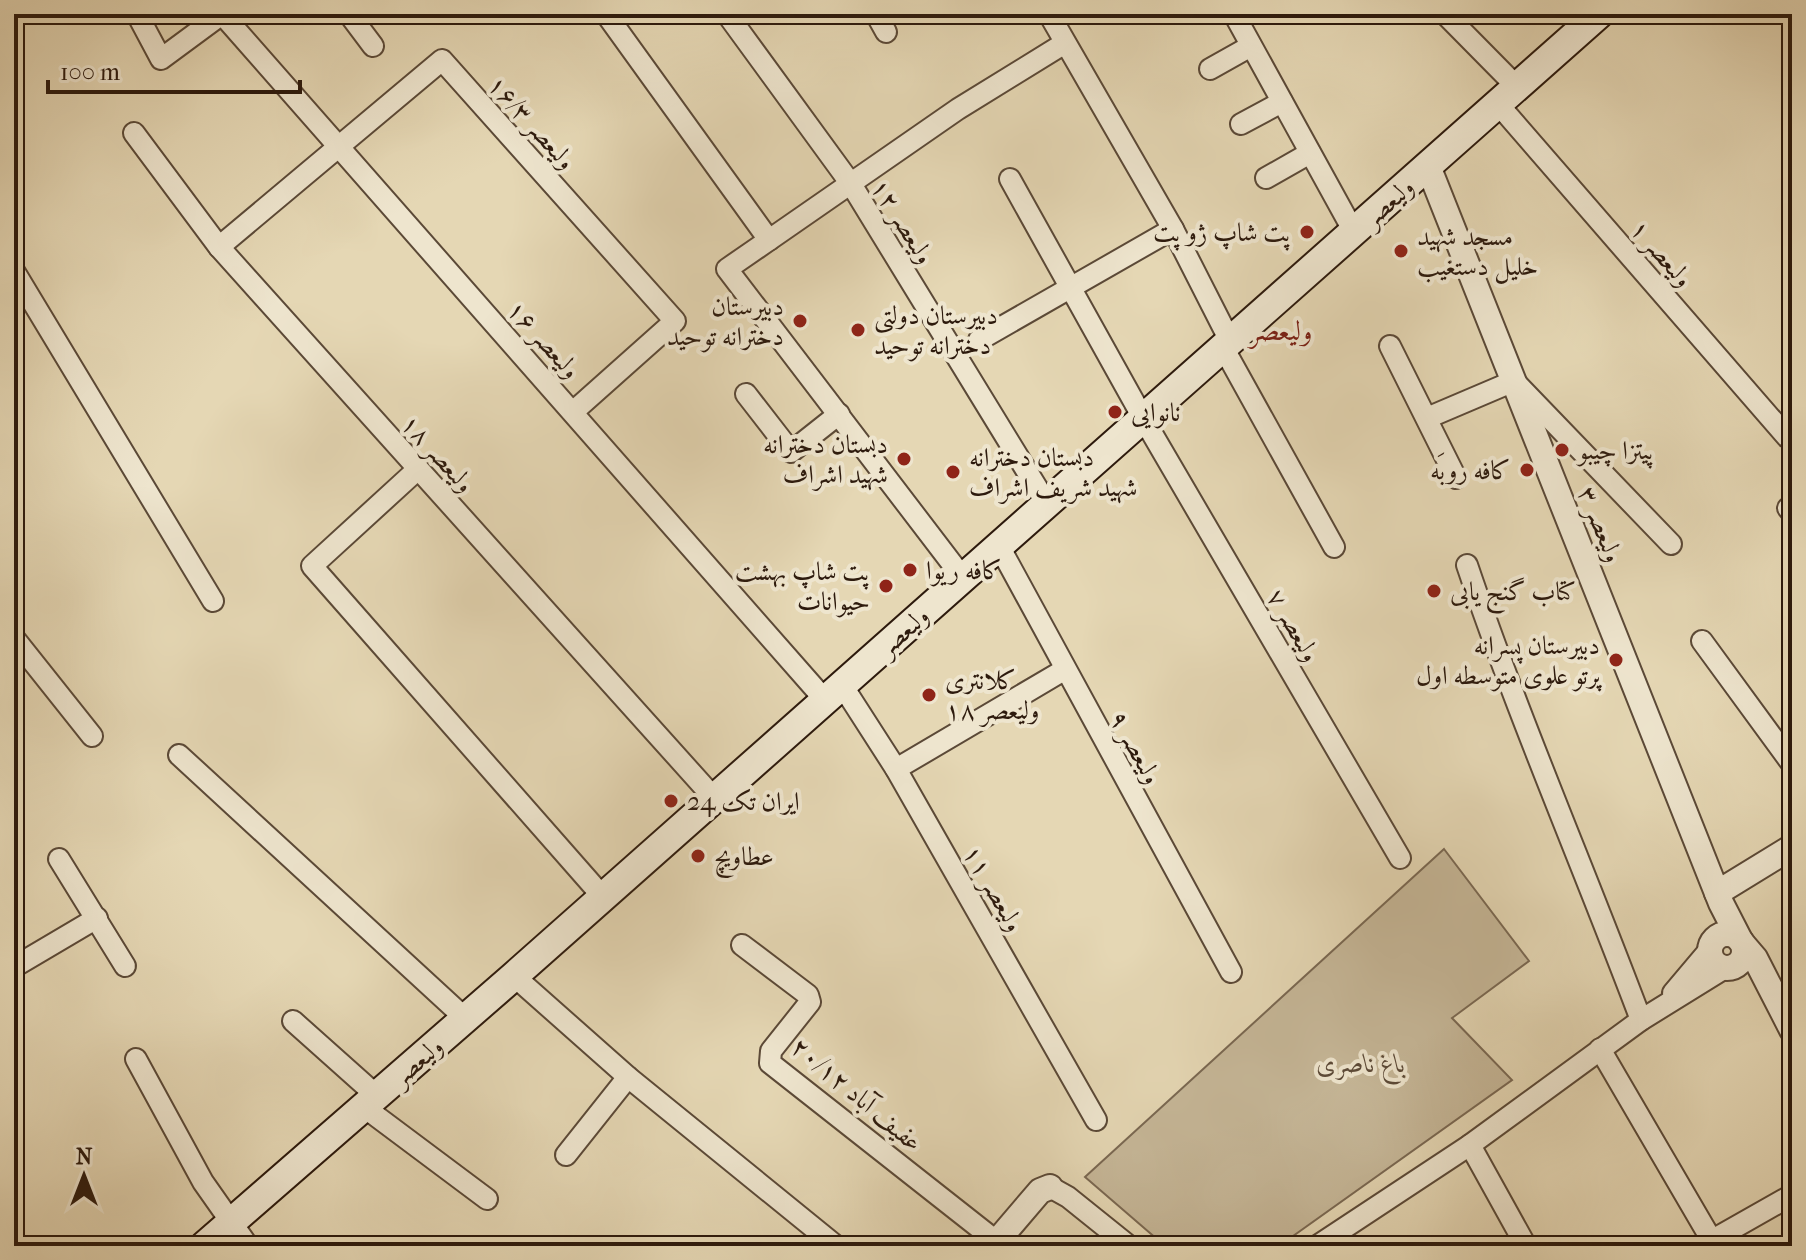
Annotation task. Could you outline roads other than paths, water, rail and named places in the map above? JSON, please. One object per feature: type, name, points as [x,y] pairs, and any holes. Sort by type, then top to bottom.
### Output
[{"type":"main road","name":"ولیعصر","points":[[204,1246],[466,1019],[1599,14]]},
{"type":"street","points":[[137,14],[161,59],[222,14]]},
{"type":"street","name":"۱۶ ولیعصر","points":[[222,14],[574,411],[834,693]]},
{"type":"street","points":[[349,14],[373,46]]},
{"type":"street","points":[[606,14],[769,240]]},
{"type":"street","name":"۱۲ ولیعصر","points":[[727,14],[851,184],[1047,504]]},
{"type":"street","points":[[1049,14],[1173,229],[1227,344],[1334,547]]},
{"type":"street","points":[[1234,14],[1354,232]]},
{"type":"street","name":"۱ ولیعصر","points":[[1445,14],[1507,96],[1787,437]]},
{"type":"street","points":[[963,578],[727,269],[958,109],[1065,43]]},
{"type":"street","points":[[1210,69],[1251,46]]},
{"type":"street","name":"۱۶/۳ ولیعصر","points":[[338,148],[442,60],[675,321],[574,411]]},
{"type":"street","points":[[1241,124],[1282,102]]},
{"type":"street","name":"۱۸ ولیعصر","points":[[134,133],[219,247],[714,798]]},
{"type":"street","points":[[219,247],[338,148]]},
{"type":"street","points":[[1266,178],[1310,153]]},
{"type":"street","name":"۳ ولیعصر","points":[[1428,166],[1719,898],[1742,942],[1755,958],[1792,1030]]},
{"type":"street","name":"۷ ولیعصر","points":[[1010,179],[1143,418],[1400,858]]},
{"type":"street","points":[[979,340],[1173,229]]},
{"type":"street","points":[[14,271],[213,601]]},
{"type":"street","points":[[1390,346],[1456,478]]},
{"type":"street","points":[[1427,418],[1514,381],[1671,544]]},
{"type":"street","points":[[746,394],[791,452],[839,414]]},
{"type":"street","points":[[418,469],[312,566],[603,897]]},
{"type":"street","name":"۹ ولیعصر","points":[[999,546],[1231,972]]},
{"type":"street","points":[[1467,565],[1495,648],[1582,863],[1641,1020]]},
{"type":"street","points":[[14,638],[92,736]]},
{"type":"street","points":[[1702,641],[1792,764]]},
{"type":"street","points":[[896,769],[1064,670]]},
{"type":"street","name":"۱۱ ولیعصر","points":[[834,693],[896,769],[1096,1120]]},
{"type":"street","points":[[179,755],[466,1019]]},
{"type":"street","points":[[1774,995],[1715,963],[1712,946],[1719,898],[1792,847]]},
{"type":"street","points":[[59,859],[125,966]]},
{"type":"street","points":[[14,967],[97,918]]},
{"type":"street","points":[[1324,1241],[1470,1145],[1663,1005],[1742,959],[1742,942],[1726,934],[1712,946],[1663,1005]]},
{"type":"street","name":"عفیف آباد ۲۰/۱۲","points":[[742,945],[808,995],[810,1002],[771,1051],[770,1063],[994,1244]]},
{"type":"street","points":[[514,976],[628,1077],[836,1246]]},
{"type":"street","points":[[293,1021],[371,1101],[487,1199]]},
{"type":"street","points":[[1600,1049],[1710,1244],[1792,1195]]},
{"type":"street","points":[[136,1059],[203,1182],[248,1246]]},
{"type":"street","points":[[566,1155],[628,1077]]},
{"type":"street","points":[[1470,1145],[1526,1246]]},
{"type":"street","points":[[994,1244],[1040,1191],[1050,1187],[1068,1197],[1129,1246]]},
{"type":"place","name":"پت شاپ ژو پت","points":[[1307,232]]},
{"type":"place","name":"مسجد شهید خلیل دستغیب","points":[[1401,251]]},
{"type":"place","name":"دبیرستان دخترانه توحید","points":[[800,321]]},
{"type":"place","name":"دبیرستان دولتی دخترانه توحید","points":[[858,330]]},
{"type":"place","name":"نانوایی","points":[[1115,412]]},
{"type":"place","name":"پیتزا چیبو","points":[[1562,450]]},
{"type":"place","name":"دبستان دخترانه شهید اشراف","points":[[904,459]]},
{"type":"place","name":"کافه روبَه","points":[[1527,470]]},
{"type":"place","name":"دبستان دخترانه شهید شریف اشراف","points":[[953,472]]},
{"type":"place","name":"کافه ریوا","points":[[910,570]]},
{"type":"place","name":"پت شاپ بهشت حیوانات","points":[[886,586]]},
{"type":"place","name":"کتاب گنج یابی","points":[[1434,591]]},
{"type":"place","name":"دبیرستان پسرانه پرتو علوی متوسطه اول","points":[[1616,660]]},
{"type":"place","name":"کلانتری ۱۸ ولیعصر","points":[[929,695]]},
{"type":"place","name":"ایران تک 24","points":[[671,801]]},
{"type":"place","name":"عطاویچ","points":[[698,856]]},
{"type":"district","name":"ولیعصر","points":[[1281,330]]},
{"type":"park label","name":"باغ ناصری","points":[[1361,1063]]}]
